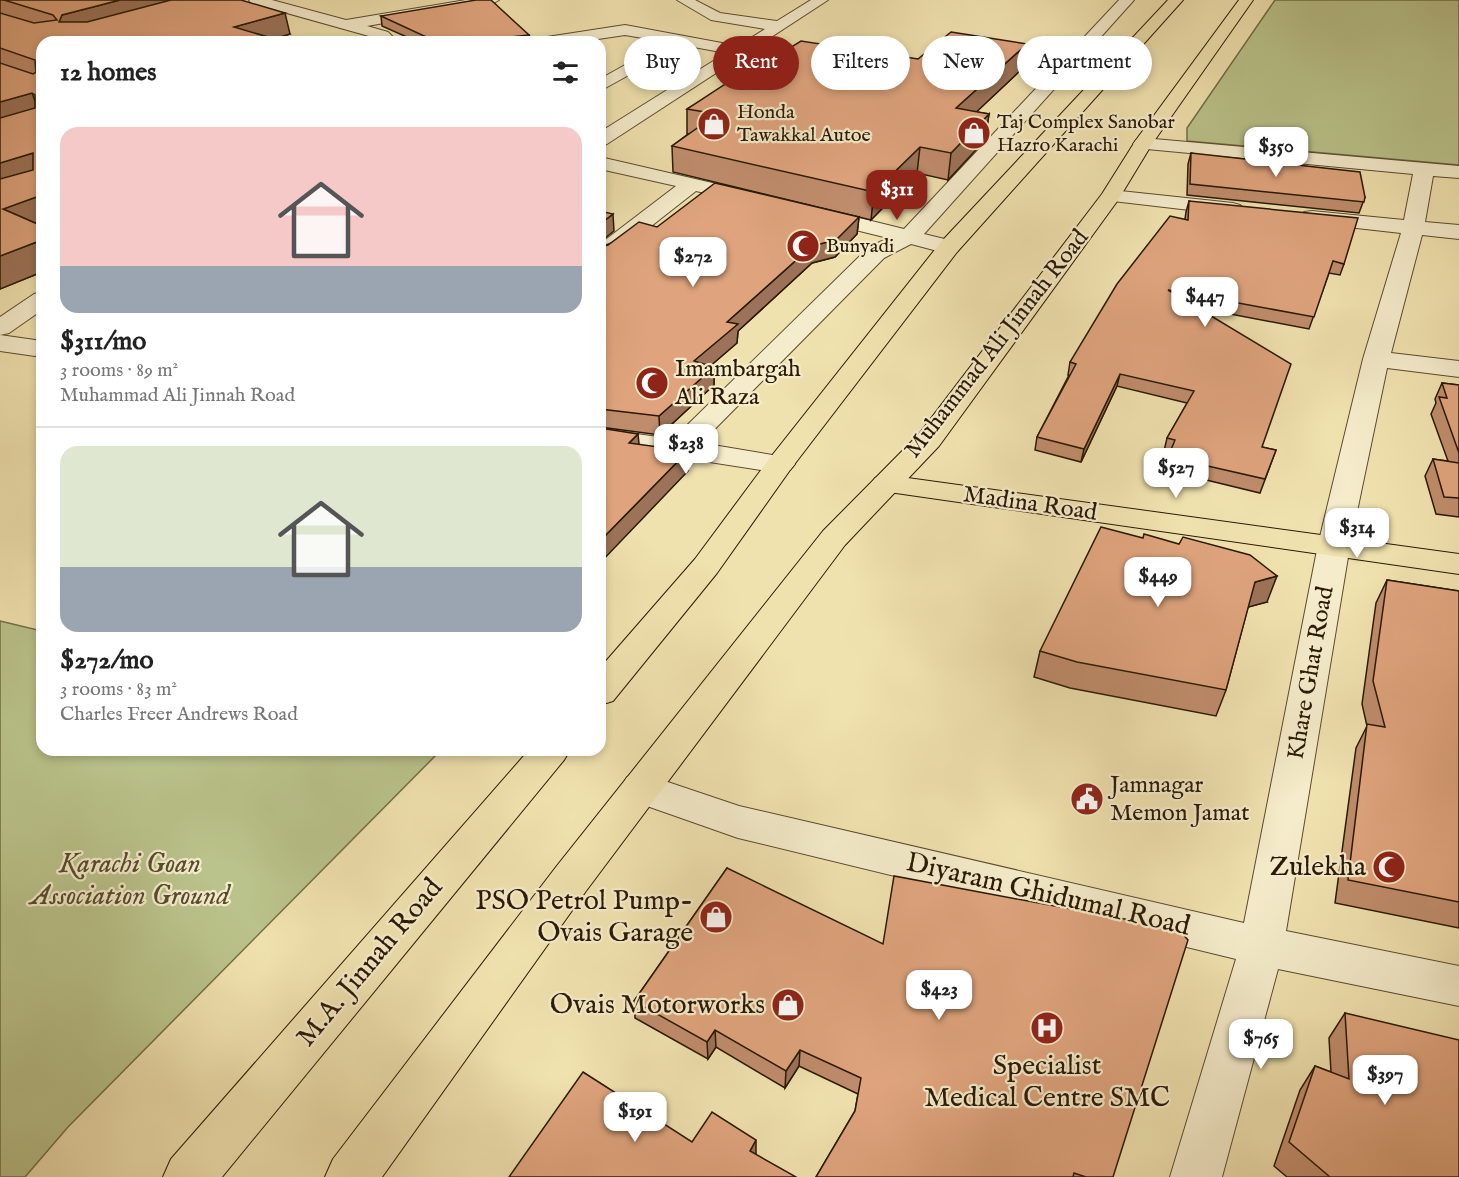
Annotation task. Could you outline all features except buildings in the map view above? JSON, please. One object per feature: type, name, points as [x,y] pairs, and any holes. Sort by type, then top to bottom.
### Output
[{"type":"main road","points":[[606,685],[706,566],[780,464],[950,247],[1176,0]]},
{"type":"main road","name":"Muhammad Ali Jinnah Road","points":[[641,788],[834,538],[929,440],[1111,196],[1143,144],[1246,0]]},
{"type":"main road","name":"Madina Road","points":[[886,484],[1459,564]]},
{"type":"main road","name":"M.A. Jinnah Road","points":[[189,1177],[546,756]]},
{"type":"main road","points":[[351,1177],[641,788]]},
{"type":"street","points":[[256,0],[383,36]]},
{"type":"street","points":[[454,0],[469,4]]},
{"type":"street","points":[[345,25],[492,0]]},
{"type":"street","points":[[684,0],[716,17],[780,26]]},
{"type":"street","points":[[764,36],[821,0]]},
{"type":"street","points":[[678,450],[876,254],[910,236],[1127,0]]},
{"type":"street","points":[[716,17],[736,6]]},
{"type":"street","points":[[589,36],[625,30],[659,36]]},
{"type":"street","points":[[606,136],[713,68]]},
{"type":"street","points":[[606,73],[618,76]]},
{"type":"street","points":[[606,83],[624,73]]},
{"type":"street","points":[[1143,144],[1459,172]]},
{"type":"street","points":[[606,164],[772,203]]},
{"type":"street","name":"Khare Ghat Road","points":[[1196,1177],[1262,946],[1334,545],[1376,359],[1413,228],[1424,169]]},
{"type":"street","points":[[606,250],[692,184]]},
{"type":"street","points":[[1111,196],[1251,210]]},
{"type":"street","points":[[795,208],[950,247]]},
{"type":"street","points":[[1297,215],[1459,232]]},
{"type":"street","points":[[0,328],[36,303]]},
{"type":"street","points":[[0,343],[36,348]]},
{"type":"street","points":[[1376,359],[1459,369]]},
{"type":"street","points":[[606,438],[780,464]]},
{"type":"street","name":"Diyaram Ghidumal Road","points":[[641,788],[738,822],[1262,946],[1459,986]]},
{"type":"green space","points":[[1275,0],[1459,0],[1459,165],[1187,141],[1187,128]]},
{"type":"green space","name":"Karachi Goan Association Ground","points":[[0,621],[36,630],[36,756],[435,756],[68,1127],[25,1177],[0,1177]]},
{"type":"place","name":"Honda Tawakkal Autoe","points":[[714,124]]},
{"type":"place","name":"Taj Complex Sanobar Hazro Karachi","points":[[974,133]]},
{"type":"place","name":"Bunyadi","points":[[803,246]]},
{"type":"place","name":"Imambargah Ali Raza","points":[[652,383]]},
{"type":"place","name":"Jamnagar Memon Jamat","points":[[1087,799]]},
{"type":"place","name":"Zulekha","points":[[1389,867]]},
{"type":"place","name":"PSO Petrol Pump- Ovais Garage","points":[[716,917]]},
{"type":"place","name":"Ovais Motorworks","points":[[788,1005]]},
{"type":"place","name":"Specialist Medical Centre SMC","points":[[1047,1028]]}]
